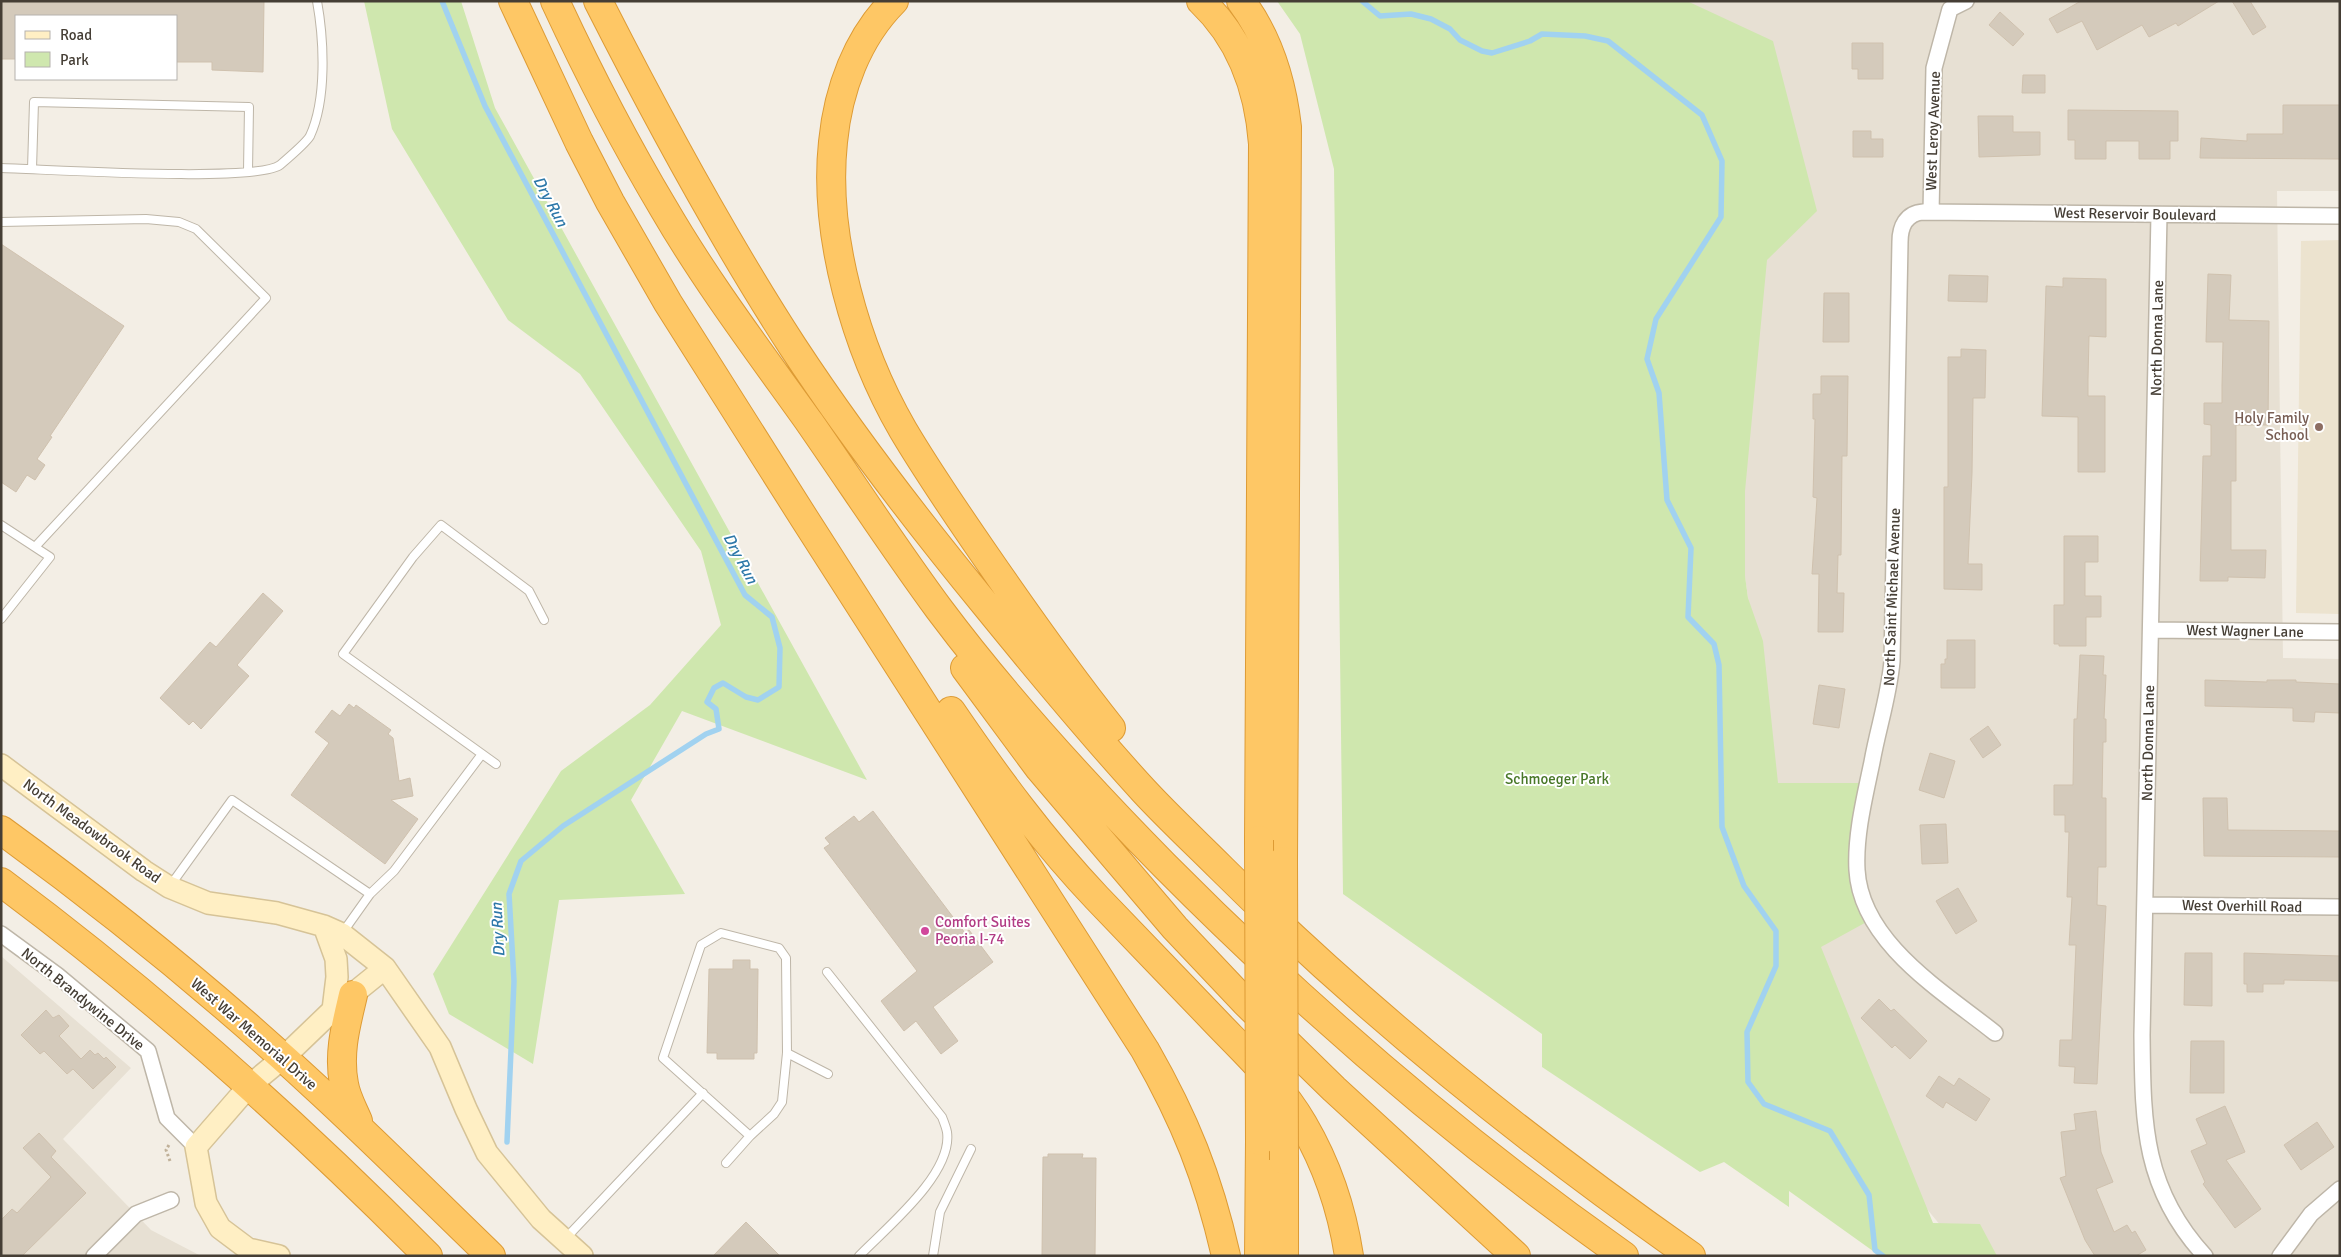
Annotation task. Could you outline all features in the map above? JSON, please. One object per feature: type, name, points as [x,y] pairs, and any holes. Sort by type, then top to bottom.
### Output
[{"type":"highway","points":[[513,1],[578,142],[668,303],[1145,1050],[1173,1100],[1189,1134],[1210,1190],[1226,1256]]},
{"type":"highway","points":[[555,1],[600,93],[665,211],[711,282],[939,609],[1028,718],[1097,795],[1250,951],[1380,1067],[1472,1143],[1624,1256]]},
{"type":"highway","points":[[598,1],[662,126],[740,262],[795,349],[854,436],[928,534],[1018,646],[1145,793],[1277,923],[1405,1038],[1496,1113],[1584,1180],[1691,1256]]},
{"type":"highway","points":[[894,1],[864,40],[853,62],[841,93],[834,129],[831,166],[833,224],[854,315],[876,372],[903,429],[946,499],[1043,639],[1120,738],[1145,793]]},
{"type":"highway","points":[[1201,1],[1226,30],[1246,67],[1258,103],[1263,136],[1262,594],[1259,840],[1260,1256]]},
{"type":"highway","points":[[1241,1],[1259,31],[1270,55],[1283,100],[1287,127],[1283,861],[1285,1256]]},
{"type":"highway","points":[[668,303],[759,437],[1011,798],[1070,869],[1248,1055],[1294,1109],[1313,1143],[1332,1186],[1345,1230],[1349,1256]]},
{"type":"highway","points":[[939,609],[966,671],[1039,768],[1145,895],[1289,1046],[1516,1256]]},
{"type":"highway","name":"West War Memorial Drive","points":[[1,830],[144,939],[283,1058],[491,1256]]},
{"type":"highway","points":[[1,882],[120,976],[249,1086],[325,1156],[428,1256]]},
{"type":"highway","points":[[343,1003],[341,1046],[344,1086],[362,1132]]},
{"type":"street","name":"West Leroy Avenue","points":[[1931,212],[1934,68],[1946,5],[1966,1]]},
{"type":"street","name":"North Saint Michael Avenue","points":[[1931,212],[1916,212],[1909,216],[1900,234],[1891,670],[1886,705],[1869,777],[1858,844],[1857,869],[1866,906],[1876,926],[1890,944],[1914,968],[1995,1033]]},
{"type":"street","name":"West Reservoir Boulevard","points":[[1931,212],[2340,216]]},
{"type":"street","name":"North Donna Lane","points":[[2159,215],[2142,1054],[2143,1112],[2147,1145],[2158,1182],[2173,1214],[2205,1256]]},
{"type":"street","name":"West Wagner Lane","points":[[2151,630],[2340,632]]},
{"type":"street","name":"North Meadowbrook Road","points":[[1,765],[144,871],[169,887],[208,903],[277,912],[333,930],[385,968],[440,1047],[487,1153],[541,1219],[582,1256]]},
{"type":"street","name":"West Overhill Road","points":[[2145,905],[2340,907]]},
{"type":"street","points":[[333,930],[337,977],[343,1003]]},
{"type":"street","name":"North Brandywine Drive","points":[[1,934],[57,975],[148,1051],[167,1118],[196,1147]]},
{"type":"street","points":[[279,1256],[248,1249],[220,1228],[206,1203],[196,1147],[249,1086],[385,968]]},
{"type":"street","points":[[2280,1256],[2307,1219],[2327,1198],[2340,1190]]},
{"type":"street","points":[[94,1256],[136,1214],[171,1200]]},
{"type":"lane","points":[[1,168],[170,174],[237,174],[278,166],[309,137],[320,99],[322,52],[317,1]]},
{"type":"lane","points":[[32,169],[34,102],[249,107],[248,171]]},
{"type":"lane","points":[[1,222],[146,219],[179,222],[196,230],[266,298],[35,548]]},
{"type":"lane","points":[[1,525],[50,557],[1,619]]},
{"type":"lane","points":[[496,764],[343,654],[413,557],[441,525],[529,591],[544,620]]},
{"type":"lane","points":[[333,930],[394,871],[482,754]]},
{"type":"lane","points":[[169,887],[232,800],[370,894]]},
{"type":"lane","points":[[726,1162],[774,1114],[782,1102],[787,1054],[786,958],[779,948],[722,933],[701,945],[663,1058],[750,1136]]},
{"type":"lane","points":[[827,972],[942,1117],[947,1134],[944,1157],[928,1186],[858,1256]]},
{"type":"lane","points":[[787,1054],[828,1074]]},
{"type":"lane","points":[[564,1240],[703,1093]]},
{"type":"lane","points":[[933,1256],[940,1212],[971,1149]]},
{"type":"shaded area","points":[[1598,1],[2340,1],[2340,191],[2277,191],[2283,658],[2340,659],[2340,1256],[1966,1256],[1783,1036],[1775,783],[1699,260]]},
{"type":"shaded area","name":"Holy Family School","points":[[2340,240],[2340,614],[2296,613],[2301,241]]},
{"type":"shaded area","points":[[1,956],[131,1068],[63,1139],[151,1230],[201,1256],[1,1256]]},
{"type":"green space","points":[[364,1],[461,1],[495,108],[867,780],[682,711],[631,800],[685,894],[559,900],[533,1064],[449,1014],[433,974],[561,771],[650,705],[721,625],[701,551],[580,374],[508,320],[392,129]]},
{"type":"green space","name":"Schmoeger Park","points":[[1277,1],[1687,1],[1773,41],[1817,211],[1767,260],[1745,491],[1745,576],[1748,598],[1763,641],[1778,783],[1868,783],[1857,863],[1872,919],[1821,947],[1933,1223],[1980,1224],[1997,1256],[1880,1256],[1789,1191],[1789,1207],[1724,1162],[1700,1172],[1542,1067],[1542,1034],[1343,894],[1334,169],[1300,34]]},
{"type":"building","points":[[1,1],[264,1],[263,72],[212,70],[212,62],[178,62],[178,15],[15,15],[15,59],[1,59]]},
{"type":"building","points":[[2081,1],[2219,1],[2178,26],[2176,23],[2149,37],[2142,25],[2097,50],[2082,21],[2057,33],[2049,19]]},
{"type":"building","points":[[2232,1],[2250,1],[2266,27],[2253,35]]},
{"type":"building","points":[[2000,12],[2024,34],[2013,46],[1989,25]]},
{"type":"building","points":[[1852,43],[1883,43],[1883,79],[1858,79],[1858,69],[1852,69]]},
{"type":"building","points":[[2023,75],[2045,75],[2045,93],[2022,93]]},
{"type":"building","points":[[2283,105],[2340,105],[2340,159],[2200,158],[2201,138],[2247,141],[2247,134],[2283,134]]},
{"type":"building","points":[[2068,110],[2178,111],[2178,141],[2170,141],[2170,159],[2139,159],[2139,141],[2106,141],[2106,159],[2075,159],[2075,140],[2068,140]]},
{"type":"building","points":[[1978,116],[2013,116],[2013,132],[2040,132],[2040,155],[1979,157]]},
{"type":"building","points":[[1853,131],[1871,131],[1871,139],[1883,139],[1883,157],[1853,157]]},
{"type":"building","points":[[1,244],[124,326],[50,436],[52,437],[37,459],[45,465],[35,480],[27,475],[16,492],[1,482]]},
{"type":"building","points":[[2208,274],[2231,275],[2229,320],[2269,321],[2268,425],[2236,425],[2236,481],[2231,481],[2231,550],[2266,550],[2265,578],[2228,577],[2228,581],[2200,581],[2203,456],[2211,456],[2211,425],[2204,424],[2204,403],[2222,403],[2223,342],[2206,342]]},
{"type":"building","points":[[1949,275],[1988,276],[1987,302],[1948,301]]},
{"type":"building","points":[[2063,278],[2106,279],[2106,337],[2089,336],[2088,379],[2088,396],[2105,396],[2105,472],[2078,472],[2078,417],[2042,416],[2046,286],[2063,287]]},
{"type":"building","points":[[1824,293],[1849,293],[1849,342],[1823,342]]},
{"type":"building","points":[[1961,349],[1986,350],[1985,398],[1973,398],[1968,564],[1982,564],[1982,590],[1944,589],[1944,487],[1948,487],[1948,357],[1961,357]]},
{"type":"building","points":[[1821,376],[1848,376],[1847,456],[1842,456],[1841,555],[1838,555],[1837,593],[1844,593],[1843,632],[1818,632],[1819,574],[1812,574],[1817,498],[1813,497],[1815,419],[1813,419],[1813,394],[1821,394]]},
{"type":"building","points":[[2064,536],[2098,536],[2098,562],[2085,562],[2085,596],[2101,596],[2101,617],[2086,617],[2086,646],[2059,646],[2059,644],[2054,644],[2054,605],[2064,605]]},
{"type":"building","points":[[263,593],[283,611],[237,665],[249,676],[201,729],[193,721],[189,725],[160,698],[210,642],[216,647]]},
{"type":"building","points":[[1947,640],[1975,640],[1975,688],[1941,688],[1941,664],[1945,664],[1945,659],[1947,659]]},
{"type":"building","points":[[2080,655],[2104,656],[2103,675],[2106,675],[2104,719],[2106,719],[2106,742],[2103,742],[2102,798],[2106,798],[2106,867],[2098,867],[2097,905],[2106,906],[2097,1084],[2074,1083],[2075,1067],[2059,1066],[2060,1040],[2072,1040],[2076,945],[2069,945],[2072,897],[2067,897],[2069,832],[2065,832],[2065,815],[2054,815],[2054,785],[2073,785],[2074,719],[2077,719]]},
{"type":"building","points":[[2205,680],[2267,682],[2267,680],[2296,680],[2296,682],[2340,684],[2340,713],[2315,712],[2314,722],[2293,721],[2293,708],[2205,706]]},
{"type":"building","points":[[1819,685],[1845,689],[1839,728],[1813,724]]},
{"type":"building","points":[[349,704],[354,708],[356,705],[391,730],[388,734],[393,738],[399,781],[410,778],[413,796],[391,800],[418,819],[385,864],[291,795],[329,743],[315,732],[332,710],[340,716]]},
{"type":"building","points":[[1988,726],[2001,745],[1983,758],[1970,739]]},
{"type":"building","points":[[1930,753],[1955,761],[1944,798],[1919,790]]},
{"type":"building","points":[[2203,798],[2227,798],[2228,830],[2340,831],[2340,857],[2204,856]]},
{"type":"building","name":"Comfort Suites Peoria I-74","points":[[873,811],[965,933],[969,930],[993,962],[933,1007],[958,1041],[941,1054],[916,1021],[904,1031],[881,1001],[917,971],[824,848],[830,844],[825,838],[854,816],[859,822]]},
{"type":"building","points":[[1946,824],[1948,863],[1922,864],[1920,825]]},
{"type":"building","points":[[1958,888],[1977,921],[1956,934],[1936,901]]},
{"type":"building","points":[[2185,953],[2212,953],[2212,1006],[2184,1005]]},
{"type":"building","points":[[2244,953],[2340,956],[2340,981],[2284,980],[2284,984],[2263,984],[2263,992],[2247,992],[2247,984],[2244,984]]},
{"type":"building","points":[[733,960],[750,960],[750,969],[758,969],[757,1053],[754,1053],[754,1059],[717,1059],[717,1053],[707,1053],[709,969],[733,969]]},
{"type":"building","points":[[1879,999],[1891,1011],[1894,1009],[1927,1041],[1910,1059],[1895,1045],[1892,1048],[1861,1018]]},
{"type":"building","points":[[46,1010],[53,1018],[59,1015],[69,1026],[59,1036],[81,1059],[90,1050],[95,1055],[98,1053],[104,1059],[106,1057],[116,1067],[93,1089],[73,1069],[67,1074],[44,1051],[40,1054],[21,1035]]},
{"type":"building","points":[[2191,1041],[2224,1041],[2224,1093],[2190,1093]]},
{"type":"building","points":[[1939,1076],[1954,1086],[1959,1078],[1990,1099],[1976,1121],[1946,1102],[1943,1108],[1926,1096]]},
{"type":"building","points":[[2225,1106],[2245,1152],[2226,1160],[2261,1209],[2235,1228],[2203,1184],[2205,1182],[2191,1151],[2207,1144],[2196,1119]]},
{"type":"building","points":[[2096,1111],[2101,1152],[2113,1182],[2096,1189],[2114,1232],[2127,1225],[2132,1233],[2135,1231],[2146,1250],[2136,1256],[2095,1256],[2085,1240],[2060,1178],[2066,1176],[2061,1132],[2076,1130],[2074,1114]]},
{"type":"building","points":[[2317,1122],[2334,1147],[2301,1170],[2284,1145]]},
{"type":"building","points":[[39,1133],[56,1151],[51,1157],[86,1193],[22,1256],[1,1256],[1,1220],[12,1209],[17,1213],[51,1177],[23,1148]]},
{"type":"building","points":[[1048,1154],[1083,1154],[1082,1158],[1096,1158],[1095,1256],[1042,1256],[1043,1157],[1048,1157]]},
{"type":"building","points":[[746,1222],[780,1256],[713,1256]]},
{"type":"waterway","name":"Dry Run","points":[[442,1],[485,106],[745,595],[772,617],[780,648],[779,687],[758,700],[746,697],[723,683],[714,688],[707,702],[716,709],[719,729],[706,734],[563,826],[521,861],[509,894],[514,981],[507,1142]]},
{"type":"waterway","points":[[1362,1],[1380,16],[1411,14],[1431,19],[1450,29],[1460,40],[1482,51],[1492,53],[1530,41],[1542,34],[1585,36],[1608,41],[1702,115],[1722,161],[1721,217],[1656,319],[1647,359],[1659,393],[1667,500],[1691,548],[1688,617],[1714,644],[1719,665],[1722,827],[1744,886],[1776,931],[1776,966],[1747,1032],[1748,1082],[1764,1104],[1830,1131],[1869,1195],[1875,1250],[1883,1256]]},
{"type":"place","name":"Holy Family School","points":[[2319,427]]},
{"type":"place","name":"Comfort Suites Peoria I-74","points":[[925,931]]}]
